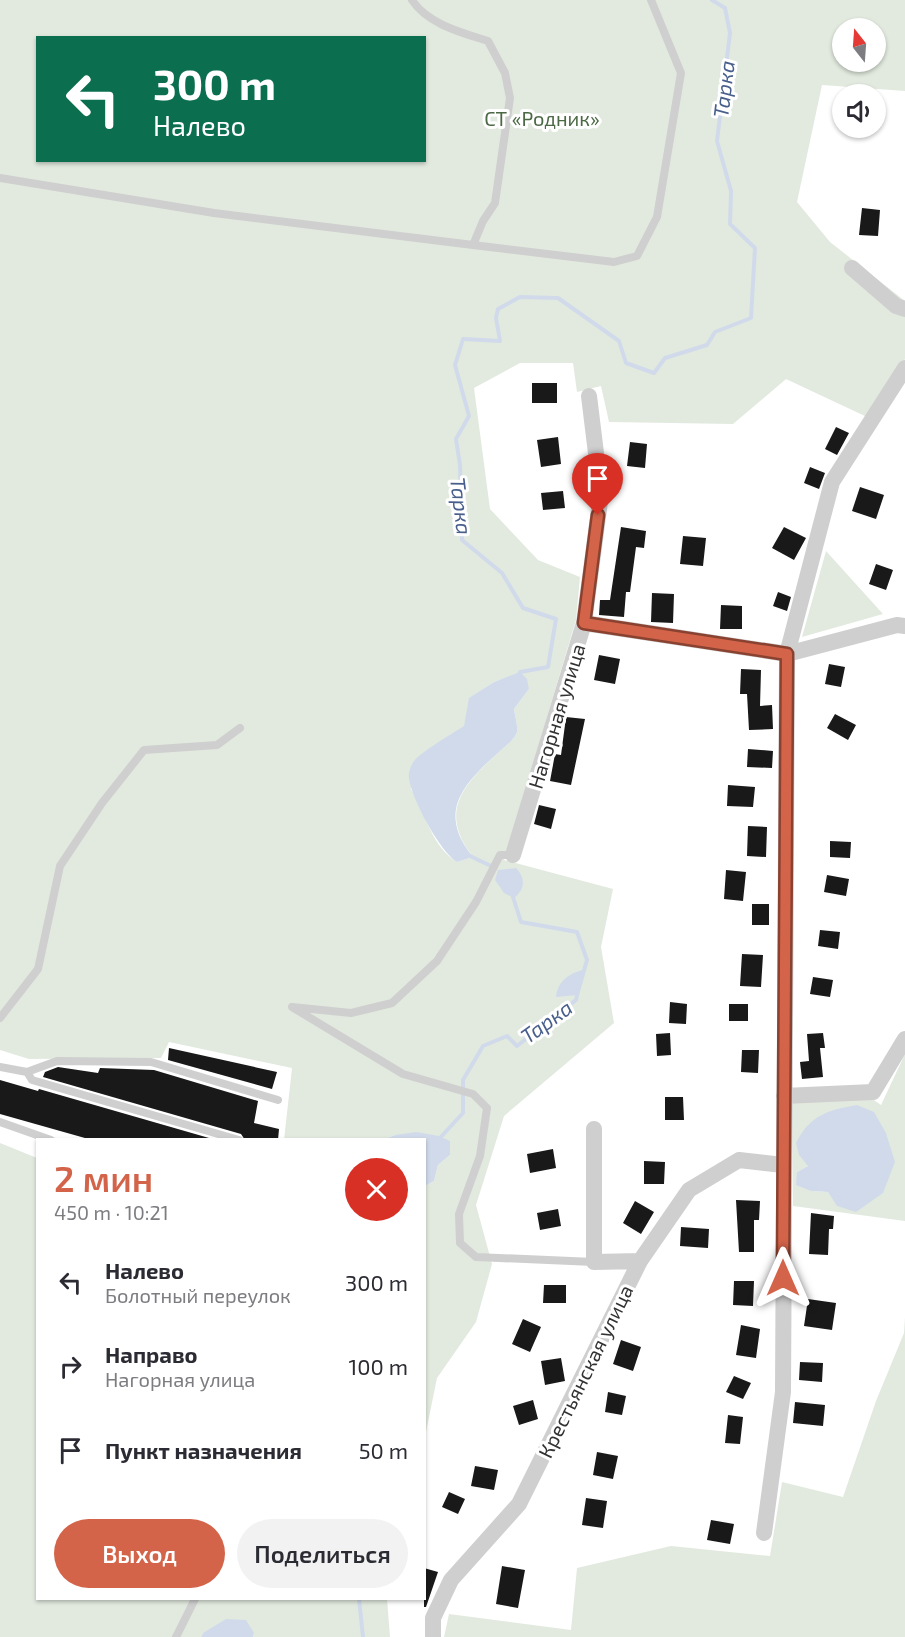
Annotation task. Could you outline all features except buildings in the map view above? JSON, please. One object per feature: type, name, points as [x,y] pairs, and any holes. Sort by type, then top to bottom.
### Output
[{"type":"street","points":[[852,268],[896,306],[905,309]]},
{"type":"street","points":[[764,1533],[783,1392],[787,654],[832,482],[905,368]]},
{"type":"street","name":"Нагорная улица","points":[[506,855],[584,623],[601,494],[589,396]]},
{"type":"street","points":[[584,623],[787,654],[897,625],[905,626]]},
{"type":"street","points":[[784,1095],[873,1092],[905,1039]]},
{"type":"street","points":[[594,1129],[594,1262],[640,1261]]},
{"type":"street","name":"Крестьянская улица","points":[[433,1637],[433,1618],[451,1580],[519,1504],[640,1261],[689,1190],[739,1160],[783,1165]]},
{"type":"lane","points":[[412,0],[416,6],[449,29],[488,41],[505,72],[510,98],[495,203],[483,221],[472,246]]},
{"type":"lane","points":[[0,178],[214,213],[472,246],[614,262],[637,256],[657,217],[681,73],[651,0]]},
{"type":"lane","points":[[0,1018],[39,969],[60,866],[102,803],[144,750],[217,745],[240,728]]},
{"type":"lane","points":[[506,855],[489,876],[476,902],[437,961],[392,1003],[351,1013],[292,1007],[403,1074],[445,1084],[473,1094],[487,1108],[480,1156],[459,1214],[460,1243],[476,1257],[594,1262]]},
{"type":"lane","points":[[0,1067],[27,1072],[57,1061],[150,1062],[278,1100]]},
{"type":"lane","points":[[27,1072],[32,1080],[232,1138]]},
{"type":"lane","points":[[0,1122],[45,1138]]},
{"type":"lane","points":[[176,1637],[194,1600]]},
{"type":"green space","name":"СТ «Родник»","points":[[0,0],[905,0],[905,91],[886,90],[886,84],[822,85],[797,202],[830,242],[905,301],[905,359],[867,417],[786,379],[733,424],[609,422],[601,386],[577,392],[573,363],[520,363],[474,388],[490,509],[538,560],[580,577],[576,620],[504,860],[613,889],[601,947],[614,1023],[504,1116],[476,1205],[492,1264],[476,1322],[437,1378],[426,1432],[426,1185],[434,1181],[438,1165],[450,1155],[449,1141],[395,1135],[387,1138],[284,1138],[292,1068],[169,1042],[161,1058],[29,1059],[0,1050]],"holes":[[[505,678],[529,689],[514,709],[516,735],[474,776],[459,800],[456,813],[457,826],[473,857],[457,862],[448,856],[435,839],[411,789],[429,751],[465,726],[470,698],[494,682]]]},
{"type":"green space","points":[[826,551],[883,614],[802,637]]},
{"type":"green space","points":[[905,1054],[905,1221],[793,1206],[792,1102],[871,1098],[881,1105]],"holes":[[[808,1166],[856,1212],[828,1192],[811,1191],[797,1172]]]},
{"type":"green space","points":[[0,1143],[36,1158],[36,1600],[387,1600],[390,1637],[253,1637],[254,1633],[203,1633],[201,1637],[0,1637]]},
{"type":"green space","points":[[905,1317],[905,1637],[444,1637],[449,1614],[571,1630],[577,1568],[671,1546],[770,1556],[782,1482],[843,1497],[876,1401],[904,1333]]},
{"type":"water","points":[[520,672],[527,679],[529,689],[514,709],[516,735],[474,777],[458,800],[457,827],[462,841],[473,857],[457,862],[435,836],[421,811],[411,787],[410,769],[414,761],[423,753],[464,726],[469,698],[494,682]]},
{"type":"water","points":[[516,868],[523,884],[514,898],[504,893],[495,880],[498,870]]},
{"type":"water","points":[[585,969],[577,995],[556,997],[559,986],[565,978]]},
{"type":"water","points":[[857,1105],[874,1112],[886,1133],[895,1162],[883,1193],[856,1212],[837,1206],[828,1192],[811,1191],[796,1185],[797,1172],[808,1166],[799,1155],[796,1143],[807,1126],[821,1115]]},
{"type":"water","points":[[416,1132],[439,1136],[450,1141],[450,1155],[438,1165],[434,1181],[426,1185],[426,1138],[387,1138]]},
{"type":"water","points":[[226,1619],[246,1620],[254,1633],[253,1637],[201,1637],[203,1633]]},
{"type":"waterway","name":"Тарка","points":[[519,677],[520,672],[548,667],[556,619],[523,608],[502,573],[462,540],[460,465],[456,439],[469,416],[455,365],[463,339],[500,341],[496,318],[498,309],[520,297],[558,298],[619,341],[626,363],[654,373],[665,358],[707,345],[715,332],[751,318],[755,248],[730,224],[731,191],[717,141],[730,33],[725,8],[712,0]]},
{"type":"waterway","name":"Тарка","points":[[470,856],[493,867]]},
{"type":"waterway","name":"Тарка","points":[[438,1140],[463,1113],[463,1080],[483,1046],[507,1036],[517,1046],[576,1000],[587,960],[577,932],[521,922],[512,894]]},
{"type":"waterway","name":"Тарка","points":[[359,1600],[363,1637]]},
{"type":"route","points":[[598,515],[584,623],[787,654],[783,1278]]}]
